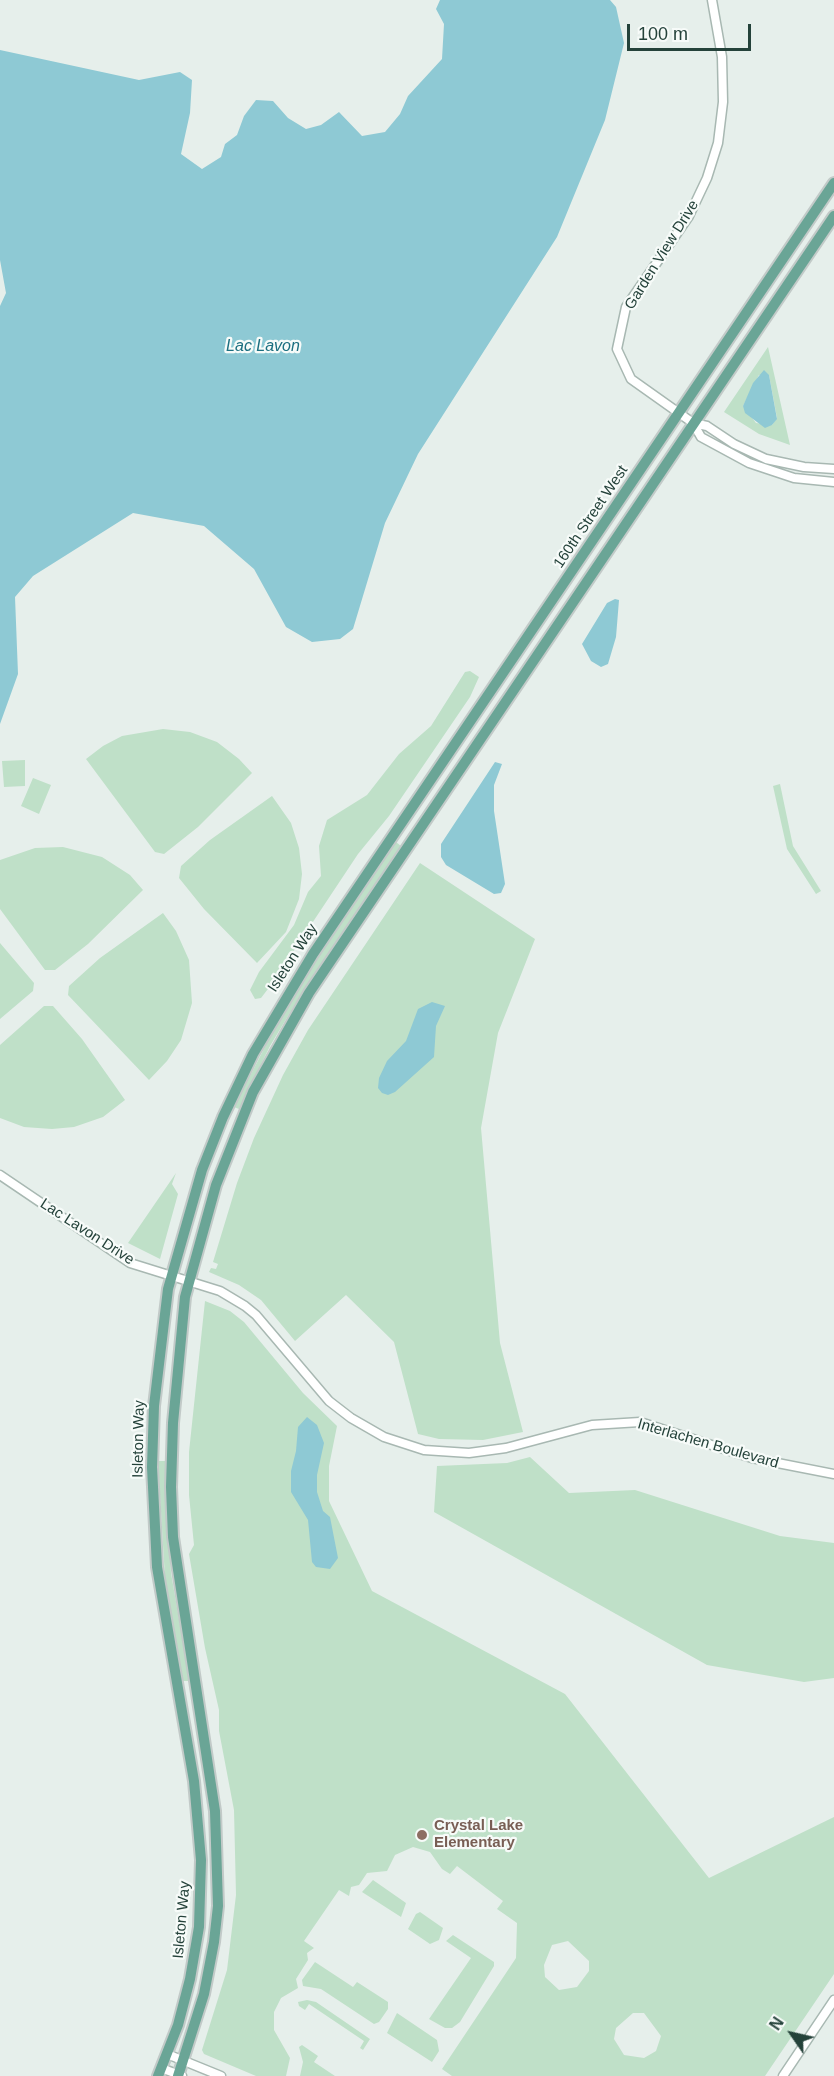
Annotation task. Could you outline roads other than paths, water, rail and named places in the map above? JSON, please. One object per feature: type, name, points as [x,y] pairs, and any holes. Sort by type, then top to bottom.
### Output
[{"type":"main road","name":"160th Street West","points":[[372,868],[834,183]]},
{"type":"main road","points":[[693,423],[834,216]]},
{"type":"main road","name":"Isleton Way","points":[[179,2076],[210,1968],[218,1906],[215,1811],[177,1576],[171,1518],[180,1279],[253,1092],[309,993],[693,423]]},
{"type":"main road","name":"Isleton Way","points":[[160,2072],[184,2004],[196,1954],[201,1881],[197,1801],[160,1587],[154,1506],[154,1397],[202,1170],[223,1117],[253,1054],[308,963],[372,868]]},
{"type":"street","name":"Garden View Drive","points":[[693,423],[631,379],[617,349],[626,308],[689,216],[707,178],[718,143],[723,102],[722,57],[712,0]]},
{"type":"street","points":[[693,423],[707,426],[734,444],[766,459],[804,467],[834,469]]},
{"type":"street","points":[[693,423],[701,436],[749,463],[794,478],[834,482]]},
{"type":"street","name":"Lac Lavon Drive","points":[[0,1175],[118,1256],[141,1267],[180,1279]]},
{"type":"street","name":"Interlachen Boulevard","points":[[180,1279],[230,1296],[251,1310],[313,1385],[343,1413],[377,1434],[417,1448],[459,1453],[497,1450],[592,1425],[630,1422],[660,1427],[752,1458],[834,1474]]},
{"type":"street","points":[[783,2076],[834,2000]]},
{"type":"street","points":[[167,2054],[221,2076]]},
{"type":"street","points":[[160,2072],[179,2076]]},
{"type":"water","name":"Lac Lavon","points":[[440,0],[610,0],[616,7],[624,43],[605,120],[557,237],[418,454],[385,523],[353,629],[340,639],[312,642],[286,627],[254,569],[204,526],[133,513],[33,576],[15,597],[18,674],[0,724],[0,306],[6,293],[0,260],[0,50],[139,80],[180,72],[192,80],[190,113],[181,154],[202,169],[221,157],[225,144],[237,135],[244,116],[256,100],[273,101],[288,118],[306,129],[321,125],[339,112],[362,136],[385,132],[400,114],[408,96],[442,59],[444,24],[436,9]]},
{"type":"water","points":[[764,370],[769,375],[777,419],[765,428],[745,413],[743,406],[753,383]]},
{"type":"water","points":[[615,599],[619,600],[616,637],[608,664],[601,667],[591,661],[582,644],[607,603]]},
{"type":"water","points":[[495,762],[502,764],[494,785],[494,811],[505,884],[501,893],[494,894],[446,865],[441,857],[441,844]]},
{"type":"water","points":[[432,1002],[445,1006],[436,1026],[434,1057],[395,1092],[388,1095],[382,1093],[378,1088],[379,1078],[387,1061],[406,1041],[418,1009]]},
{"type":"water","points":[[307,1417],[317,1425],[324,1443],[317,1475],[317,1492],[323,1511],[330,1517],[338,1558],[330,1569],[316,1567],[312,1562],[308,1520],[291,1492],[291,1471],[298,1427]]},
{"type":"place","name":"Crystal Lake Elementary","points":[[422,1835]]}]
